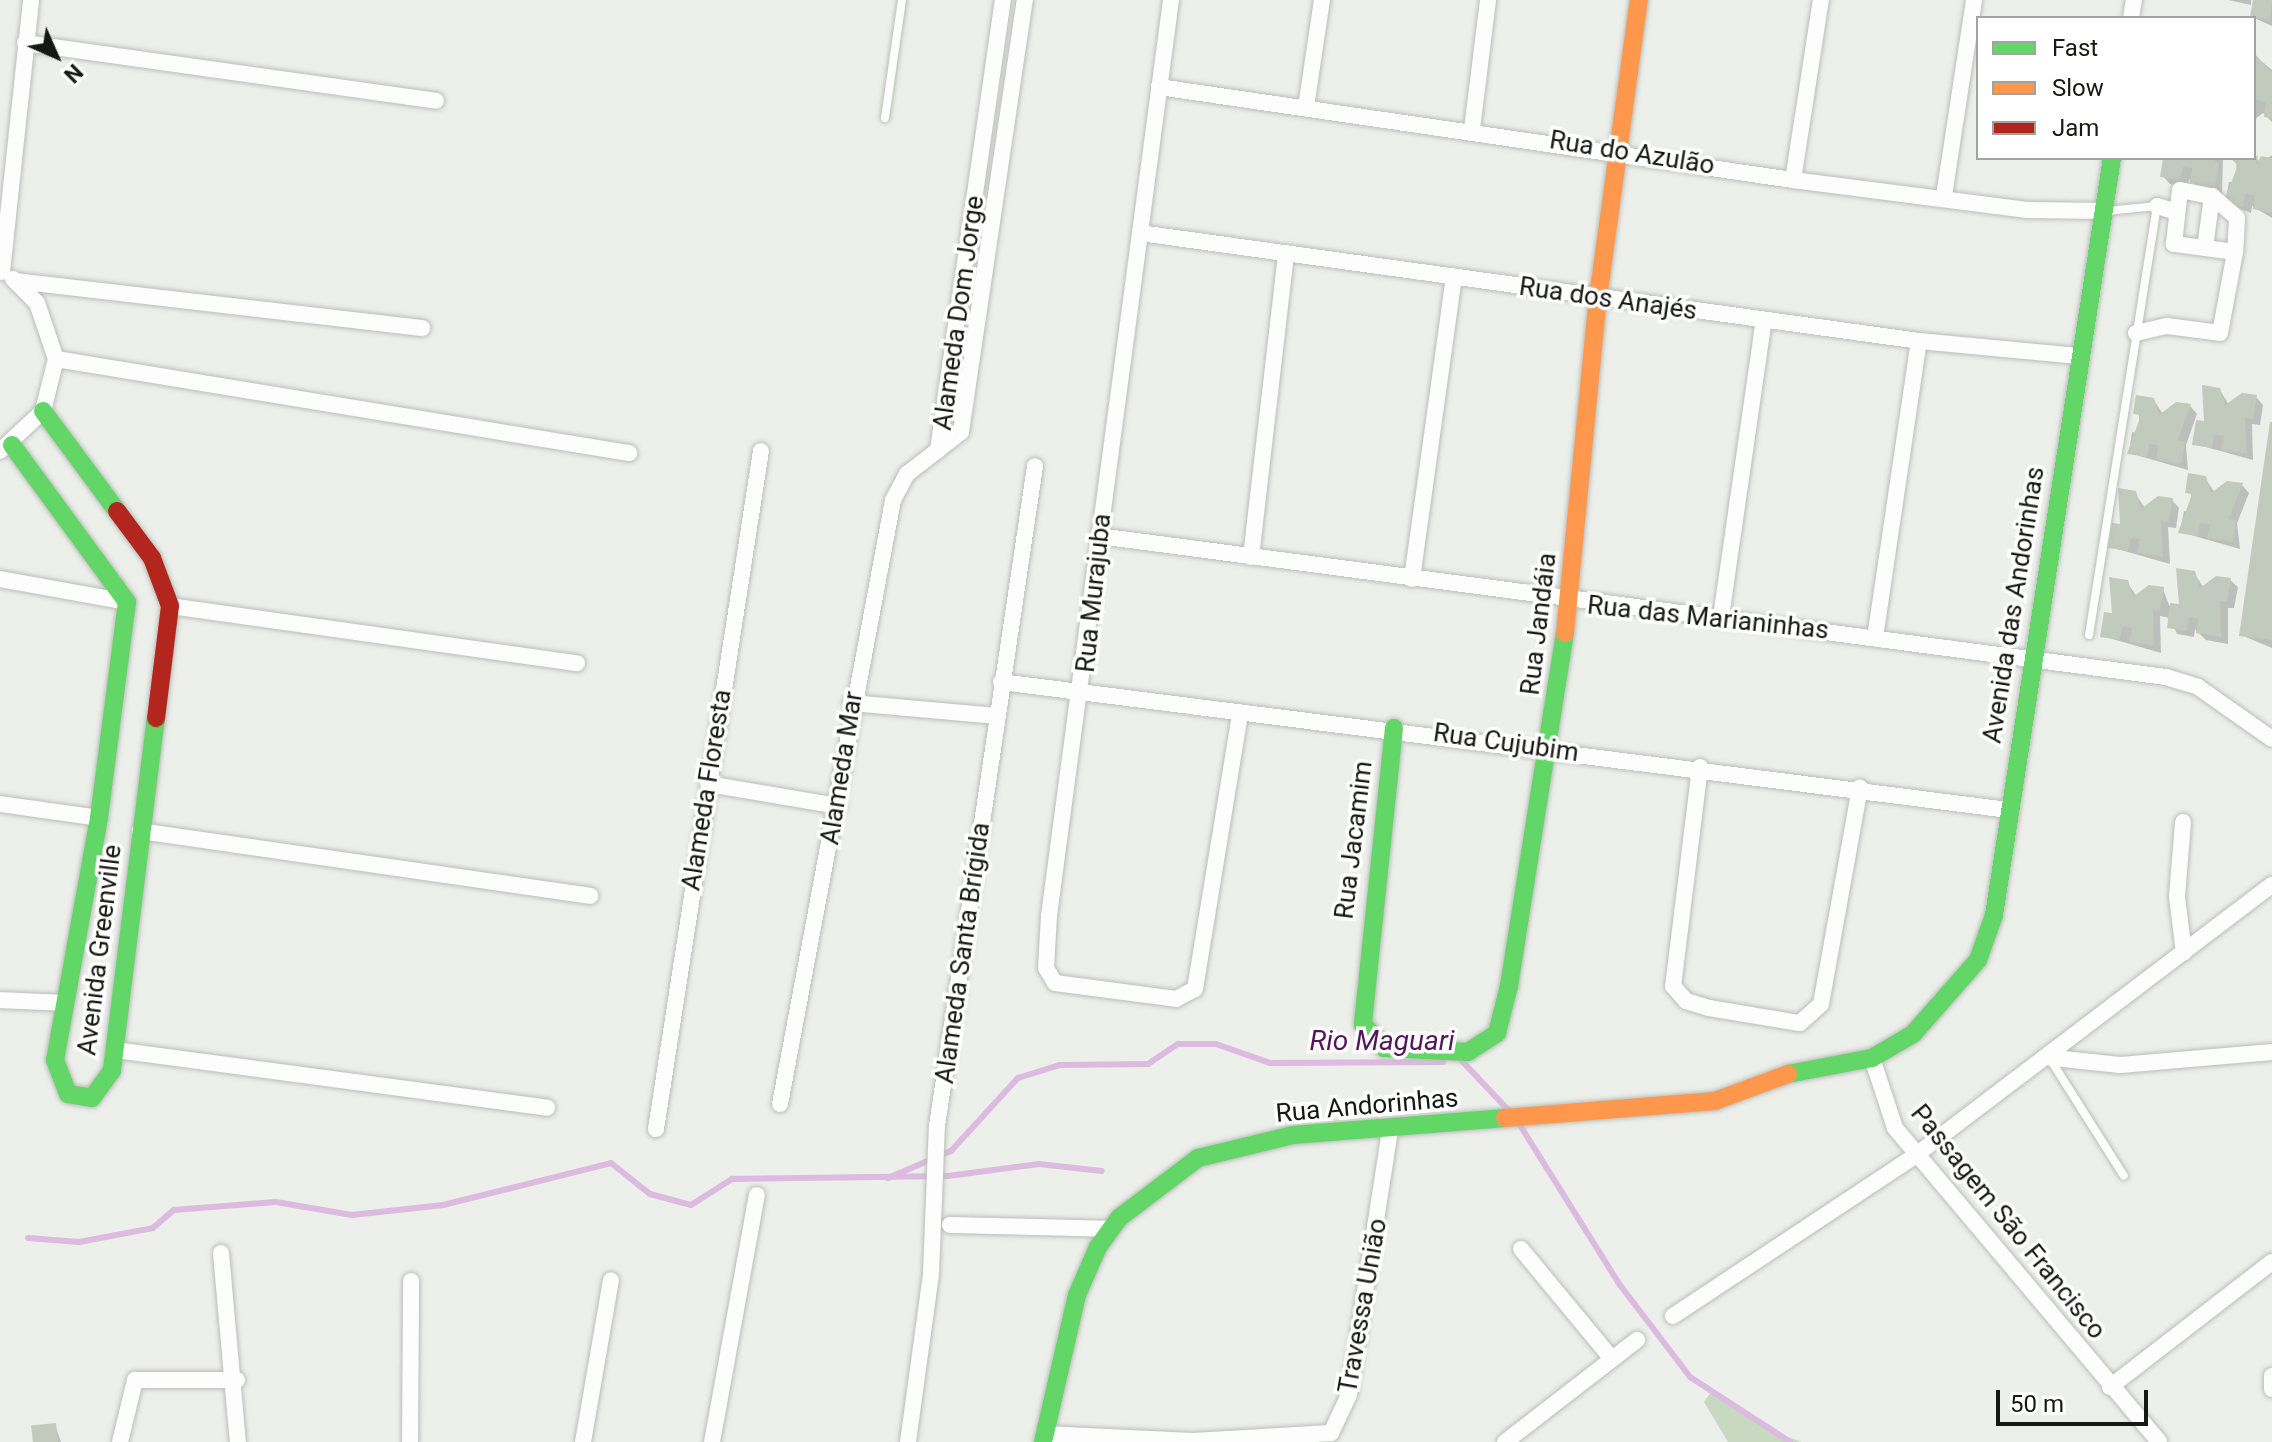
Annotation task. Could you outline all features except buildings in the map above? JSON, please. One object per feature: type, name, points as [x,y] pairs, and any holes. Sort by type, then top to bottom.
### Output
[{"type":"street","points":[[31,0],[6,275],[51,329],[56,359],[43,411],[6,448],[127,602]]},
{"type":"street","name":"Alameda Dom Jorge","points":[[938,450],[1003,0]]},
{"type":"street","name":"Alameda Dom Jorge","points":[[938,450],[961,432],[1025,0]]},
{"type":"street","name":"Rua Murajuba","points":[[1171,0],[1099,536],[1082,693],[1049,916],[1049,977],[1071,989],[1176,999],[1199,983],[1240,713]]},
{"type":"street","points":[[1306,107],[1322,0]]},
{"type":"street","points":[[1472,129],[1488,0]]},
{"type":"street","name":"Rua Jandáia","points":[[1365,958],[1360,1011],[1384,1048],[1468,1052],[1490,1043],[1507,997],[1570,602],[1598,298],[1639,0]]},
{"type":"street","points":[[1793,180],[1821,0]]},
{"type":"street","points":[[1944,196],[1974,0]]},
{"type":"street","points":[[25,43],[436,101]]},
{"type":"street","name":"Rua do Azulão","points":[[1159,87],[1619,149],[1793,180],[1944,196],[2027,210],[2105,211]]},
{"type":"street","name":"Avenida das Andorinhas","points":[[1872,1058],[1913,1034],[1952,998],[1988,940],[2078,356],[2112,160]]},
{"type":"street","points":[[2136,333],[2167,326],[2220,333],[2235,252],[2237,218],[2212,196],[2180,190],[2174,244],[2235,252]]},
{"type":"street","points":[[2205,248],[2212,196]]},
{"type":"street","points":[[2157,206],[2177,212]]},
{"type":"street","name":"Rua dos Anajés","points":[[1140,233],[1919,341],[2078,356]]},
{"type":"street","points":[[1251,557],[1286,254]]},
{"type":"street","points":[[6,275],[422,328]]},
{"type":"street","points":[[1412,579],[1454,278]]},
{"type":"street","points":[[1721,617],[1764,320]]},
{"type":"street","points":[[1875,638],[1919,341]]},
{"type":"street","points":[[56,359],[629,453]]},
{"type":"street","name":"Avenida Greenville","points":[[43,411],[152,558],[170,606],[115,1050],[103,1088],[92,1098],[68,1094],[55,1060],[99,818],[127,602]]},
{"type":"street","name":"Alameda Mar","points":[[780,1104],[838,806],[851,703],[893,500],[907,474],[938,450]]},
{"type":"street","name":"Alameda Floresta","points":[[656,1129],[761,451]]},
{"type":"street","name":"Alameda Santa Brígida","points":[[908,1442],[938,1185],[937,1126],[1035,466]]},
{"type":"street","name":"Rua das Marianinhas","points":[[1099,536],[1570,602],[1721,617],[2185,681],[2272,739]]},
{"type":"street","points":[[0,579],[127,602]]},
{"type":"street","points":[[170,606],[577,663]]},
{"type":"street","name":"Rua Cujubim","points":[[1001,682],[1240,713],[1547,747],[1860,787],[2009,810]]},
{"type":"street","points":[[851,703],[997,716]]},
{"type":"street","name":"Rua Jacamim","points":[[1365,958],[1394,728]]},
{"type":"street","points":[[1700,767],[1672,976],[1686,1001],[1811,1021],[1825,989],[1860,787]]},
{"type":"street","points":[[708,784],[838,806]]},
{"type":"street","points":[[0,804],[99,818]]},
{"type":"street","points":[[2183,822],[2177,897],[2184,953]]},
{"type":"street","points":[[140,831],[590,896]]},
{"type":"street","points":[[1673,1316],[1916,1155],[2272,885]]},
{"type":"street","points":[[0,1000],[66,1003]]},
{"type":"street","points":[[115,1050],[547,1108]]},
{"type":"street","points":[[2047,1058],[2120,1065],[2272,1052]]},
{"type":"street","name":"Rua Andorinhas","points":[[1044,1438],[1077,1295],[1109,1229],[1211,1152],[1293,1135],[1512,1120],[1715,1101],[1764,1078],[1872,1058]]},
{"type":"street","name":"Passagem São Francisco","points":[[1872,1058],[1886,1113],[1916,1155],[2159,1442]]},
{"type":"street","name":"Travessa União","points":[[1044,1438],[1193,1441],[1331,1433],[1352,1380],[1390,1129]]},
{"type":"street","points":[[712,1442],[757,1195]]},
{"type":"street","points":[[950,1225],[1109,1229]]},
{"type":"street","points":[[1521,1249],[1612,1359]]},
{"type":"street","points":[[221,1253],[237,1380],[238,1442]]},
{"type":"street","points":[[2110,1387],[2272,1262]]},
{"type":"street","points":[[583,1442],[611,1280]]},
{"type":"street","points":[[410,1442],[411,1281]]},
{"type":"street","points":[[1505,1442],[1637,1340]]},
{"type":"street","points":[[2272,1376],[2272,1389]]},
{"type":"street","points":[[120,1442],[135,1380],[237,1380]]},
{"type":"lane","points":[[885,118],[902,0]]},
{"type":"lane","points":[[2089,635],[2157,206],[2105,211]]},
{"type":"lane","points":[[2047,1058],[2124,1176]]},
{"type":"green space","points":[[1713,1389],[1764,1428],[1802,1442],[1728,1442],[1704,1402]]},
{"type":"waterway","name":"Rio Maguari","points":[[888,1178],[951,1151],[1018,1078],[1060,1065],[1148,1064],[1178,1044],[1216,1044],[1270,1063],[1443,1062]]},
{"type":"waterway","name":"Rio Maguari","points":[[1462,1061],[1511,1113]]},
{"type":"waterway","name":"Rio Maguari","points":[[1518,1122],[1620,1285],[1690,1377],[1790,1442]]},
{"type":"waterway","points":[[28,1238],[79,1242],[153,1228],[174,1210],[276,1202],[352,1215],[443,1205],[611,1163],[650,1194],[691,1205],[732,1179],[948,1176],[1039,1164],[1102,1171]]},
{"type":"traffic: fast","points":[[1788,1074],[1872,1058],[1913,1034],[1978,960],[1994,915],[2112,160]]},
{"type":"traffic: fast","points":[[43,411],[117,511]]},
{"type":"traffic: fast","points":[[12,445],[127,602],[99,818],[55,1060],[68,1094],[92,1098],[112,1070],[156,718]]},
{"type":"traffic: fast","points":[[1394,728],[1363,1024],[1384,1048],[1468,1052],[1497,1033],[1509,986],[1565,633]]},
{"type":"traffic: fast","points":[[1043,1442],[1077,1295],[1098,1247],[1119,1218],[1198,1158],[1293,1135],[1505,1118]]},
{"type":"traffic: slow","points":[[1565,633],[1598,298],[1639,0]]},
{"type":"traffic: slow","points":[[1505,1118],[1715,1101],[1788,1074]]},
{"type":"traffic: jam","points":[[117,511],[152,558],[170,606],[156,718]]}]
